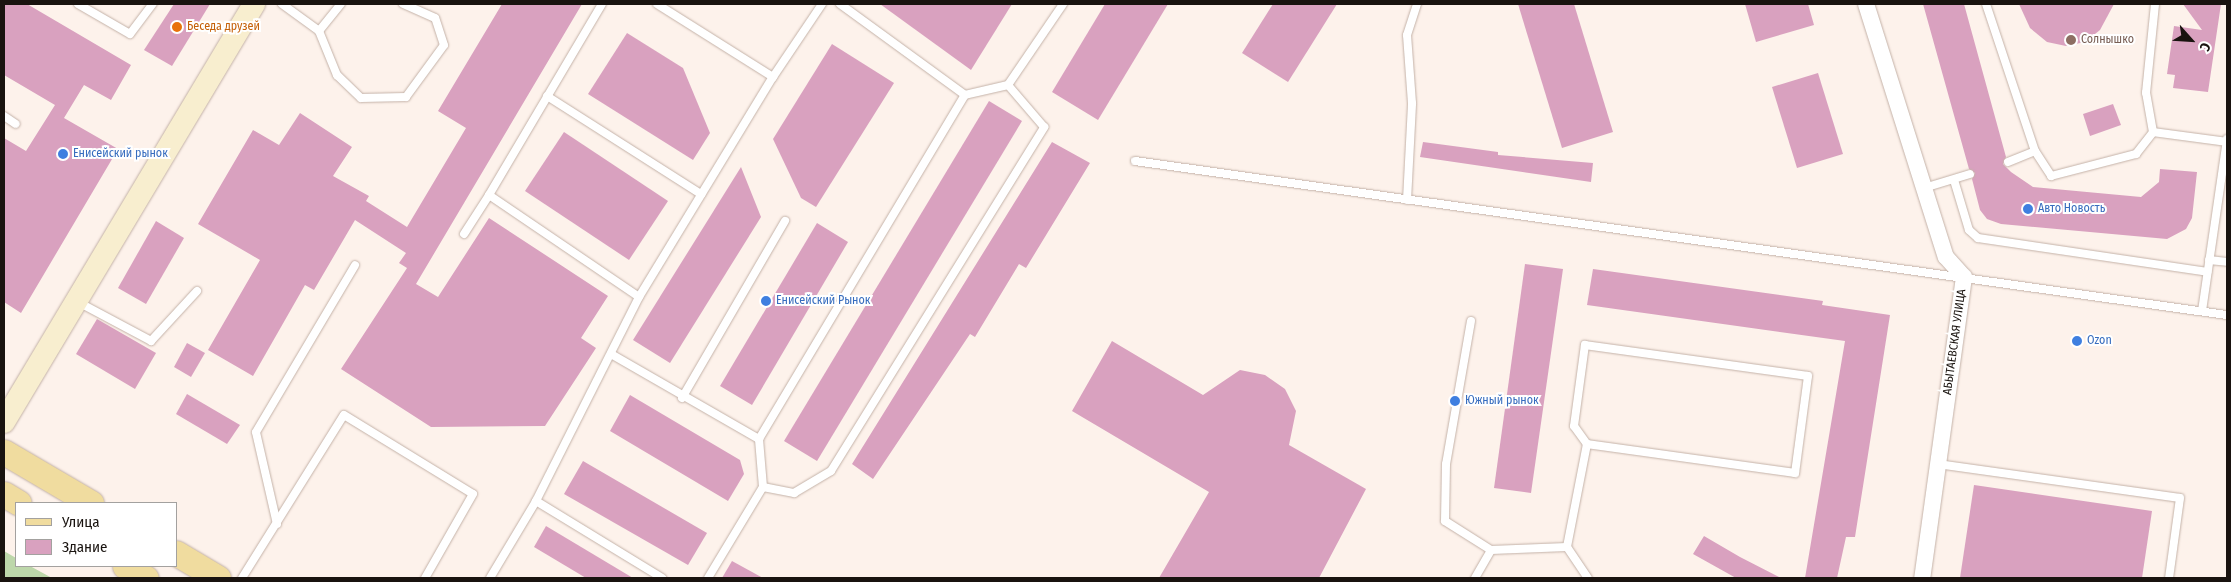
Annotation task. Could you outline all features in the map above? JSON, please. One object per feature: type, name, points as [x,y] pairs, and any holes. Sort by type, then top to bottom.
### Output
[{"type":"main road","points":[[4,452],[89,502]]},
{"type":"main road","points":[[4,494],[17,502]]},
{"type":"main road","points":[[178,555],[218,578]]},
{"type":"main road","points":[[127,567],[146,578]]},
{"type":"street","points":[[4,422],[75,300],[254,4]]},
{"type":"street","name":"АБЫТАЕВСКАЯ УЛИЦА","points":[[1866,4],[1946,257],[1964,277],[1922,578]]},
{"type":"lane","points":[[78,4],[130,34],[152,4]]},
{"type":"lane","points":[[282,4],[319,31],[337,75],[361,98],[406,97],[444,45],[435,18],[403,4]]},
{"type":"lane","points":[[319,31],[341,4]]},
{"type":"lane","points":[[464,234],[602,4]]},
{"type":"lane","points":[[657,4],[773,77]]},
{"type":"lane","points":[[490,578],[536,501],[639,297],[773,77],[822,4]]},
{"type":"lane","points":[[840,4],[965,95]]},
{"type":"lane","points":[[708,578],[763,487],[759,439],[965,95],[1008,85],[1062,4]]},
{"type":"lane","points":[[1407,200],[1412,103],[1407,35],[1417,4]]},
{"type":"lane","points":[[1986,4],[2035,151],[2052,176],[2136,154],[2153,132],[2146,93],[2156,4]]},
{"type":"lane","points":[[763,487],[794,493],[831,471],[1044,127],[1008,85]]},
{"type":"lane","points":[[547,96],[701,194]]},
{"type":"lane","points":[[4,116],[16,124]]},
{"type":"lane","points":[[2153,132],[2227,141],[2202,311]]},
{"type":"lane","points":[[2008,162],[2035,151]]},
{"type":"lane","points":[[1136,161],[2227,315]]},
{"type":"lane","points":[[1923,189],[1970,174]]},
{"type":"lane","points":[[1954,180],[1969,230],[1978,238],[2207,272]]},
{"type":"lane","points":[[489,195],[639,297]]},
{"type":"lane","points":[[682,398],[785,221]]},
{"type":"lane","points":[[2209,260],[2227,262]]},
{"type":"lane","points":[[278,524],[256,432],[355,264]]},
{"type":"lane","points":[[75,300],[151,341],[196,292]]},
{"type":"lane","points":[[1471,321],[1446,464],[1445,521],[1491,550],[1567,547]]},
{"type":"lane","points":[[1587,444],[1795,473],[1808,376],[1585,345],[1574,426],[1587,444],[1567,547],[1588,578]]},
{"type":"lane","points":[[611,354],[682,398],[759,439]]},
{"type":"lane","points":[[242,578],[278,524],[344,415],[473,494],[425,578]]},
{"type":"lane","points":[[1938,464],[2180,498],[2169,578]]},
{"type":"lane","points":[[536,501],[662,578]]},
{"type":"lane","points":[[1476,578],[1491,550]]},
{"type":"green space","points":[[4,551],[15,557],[15,567],[32,567],[52,578],[4,578]]},
{"type":"building","points":[[4,4],[27,4],[131,65],[111,100],[84,85],[64,118],[118,149],[21,313],[4,302],[4,138],[26,151],[55,105],[4,75]]},
{"type":"building","name":"Беседа друзей","points":[[174,4],[210,4],[172,66],[144,50]]},
{"type":"building","points":[[502,4],[582,4],[416,284],[438,297],[489,218],[608,296],[581,338],[596,348],[545,426],[431,427],[341,369],[407,268],[399,263],[406,253],[355,220],[314,290],[305,285],[253,376],[208,350],[260,260],[198,224],[253,130],[279,145],[300,113],[352,147],[333,176],[369,196],[366,201],[407,227],[466,128],[438,111]]},
{"type":"building","points":[[880,4],[1012,4],[971,70]]},
{"type":"building","points":[[1105,4],[1168,4],[1098,120],[1052,92]]},
{"type":"building","points":[[1273,4],[1337,4],[1288,82],[1242,53]]},
{"type":"building","points":[[1518,4],[1574,4],[1613,132],[1562,148]]},
{"type":"building","points":[[1745,4],[1808,4],[1814,25],[1756,42]]},
{"type":"building","points":[[1923,4],[1964,4],[2006,157],[2003,164],[2011,172],[2033,187],[2141,197],[2159,182],[2160,169],[2197,172],[2192,218],[2186,229],[2167,239],[2001,224],[1987,219],[1980,210],[1972,179],[1975,173],[1969,169]]},
{"type":"building","points":[[2019,4],[2114,4],[2100,30],[2085,42],[2066,46],[2047,42],[2030,28]]},
{"type":"building","points":[[2183,4],[2221,4],[2208,92],[2173,88],[2175,75],[2167,74],[2174,26],[2202,30]]},
{"type":"building","points":[[627,33],[683,68],[710,133],[693,160],[588,94]]},
{"type":"building","points":[[832,44],[894,83],[816,207],[801,198],[773,139]]},
{"type":"building","points":[[1818,73],[1843,154],[1797,168],[1772,87]]},
{"type":"building","points":[[989,101],[1022,121],[817,461],[784,441]]},
{"type":"building","points":[[2113,104],[2121,125],[2090,136],[2083,114]]},
{"type":"building","points":[[564,132],[668,201],[629,260],[525,191]]},
{"type":"building","points":[[1052,142],[1090,163],[1026,268],[1019,264],[975,337],[970,334],[873,479],[852,464]]},
{"type":"building","points":[[1423,142],[1498,152],[1498,155],[1593,163],[1591,182],[1420,157]]},
{"type":"building","points":[[741,167],[761,217],[670,363],[633,340]]},
{"type":"building","points":[[156,221],[184,238],[146,304],[118,288]]},
{"type":"building","points":[[817,223],[848,242],[752,405],[720,386]]},
{"type":"building","points":[[1525,264],[1563,269],[1531,493],[1494,488]]},
{"type":"building","points":[[1593,269],[1823,301],[1822,305],[1890,315],[1855,537],[1846,537],[1837,578],[1805,578],[1845,341],[1587,305]]},
{"type":"building","points":[[97,319],[156,353],[135,389],[76,354]]},
{"type":"building","points":[[1112,341],[1203,395],[1240,370],[1265,375],[1285,389],[1296,411],[1289,445],[1366,489],[1319,578],[1159,578],[1209,492],[1072,411]]},
{"type":"building","points":[[187,343],[205,353],[191,377],[174,367]]},
{"type":"building","points":[[187,394],[240,425],[227,444],[176,414]]},
{"type":"building","points":[[630,395],[740,460],[744,474],[728,501],[610,431]]},
{"type":"building","points":[[583,461],[707,533],[688,565],[564,494]]},
{"type":"building","points":[[1974,485],[2152,511],[2142,578],[1960,578]]},
{"type":"building","points":[[546,526],[633,578],[586,578],[534,547]]},
{"type":"building","points":[[1704,536],[1781,578],[1736,578],[1693,554]]},
{"type":"building","points":[[732,561],[763,578],[722,578]]},
{"type":"place","name":"Беседа друзей","points":[[177,27]]},
{"type":"place","name":"Солнышко","points":[[2071,40]]},
{"type":"place","name":"Енисейский рынок","points":[[63,154]]},
{"type":"place","name":"Авто Новость","points":[[2028,209]]},
{"type":"place","name":"Енисейский Рынок","points":[[766,301]]},
{"type":"place","name":"Ozon","points":[[2077,341]]},
{"type":"place","name":"Южный рынок","points":[[1455,401]]}]
